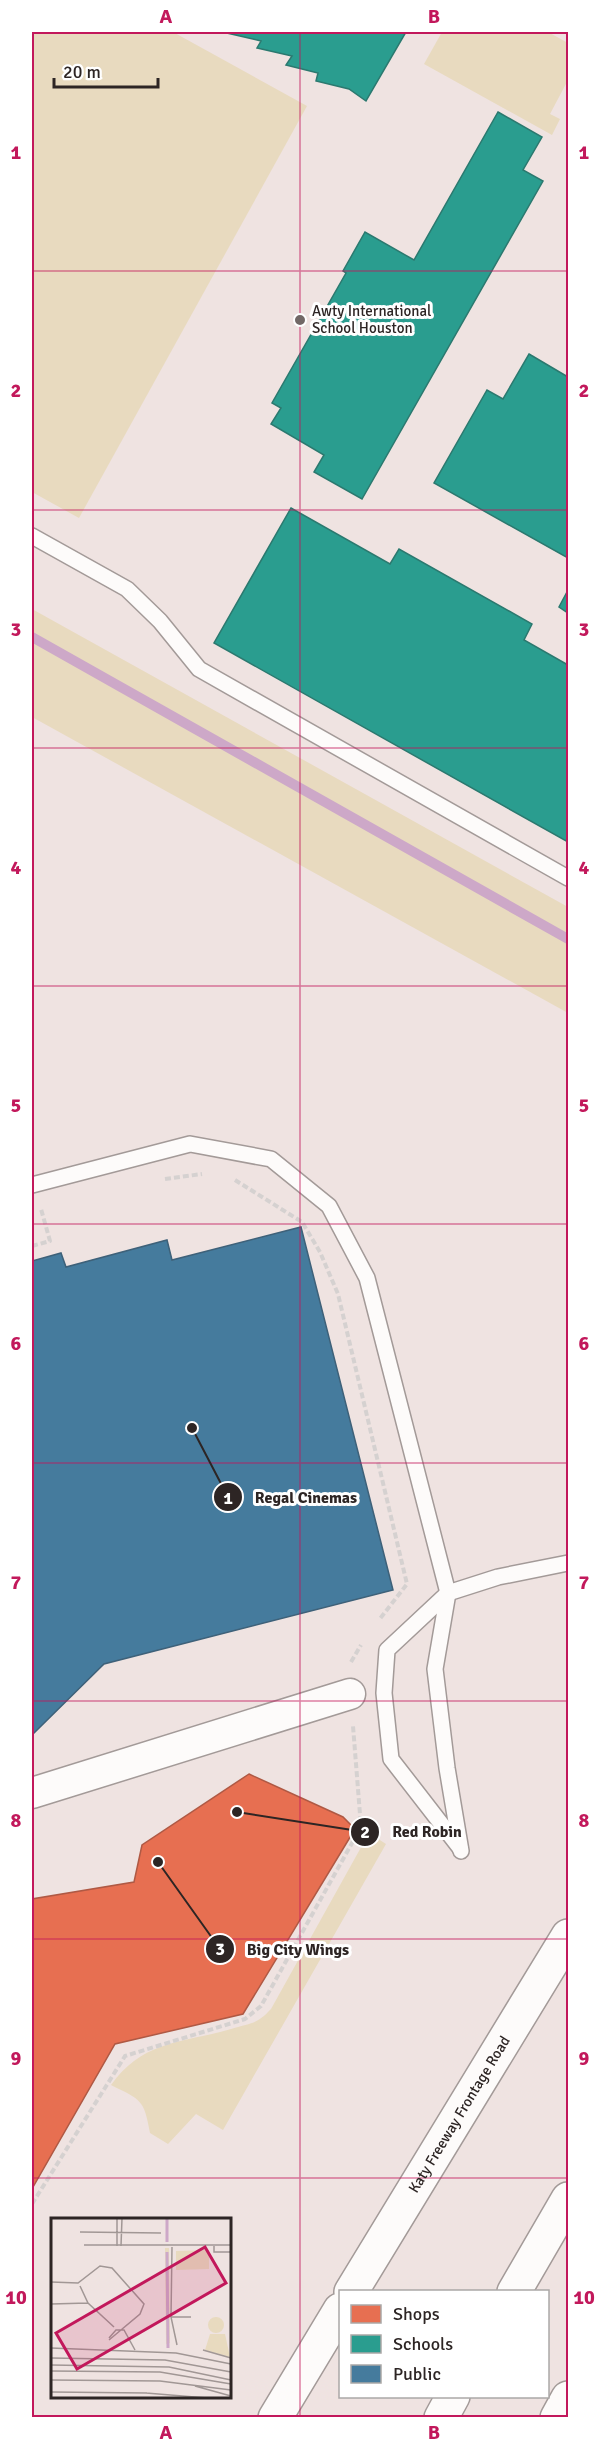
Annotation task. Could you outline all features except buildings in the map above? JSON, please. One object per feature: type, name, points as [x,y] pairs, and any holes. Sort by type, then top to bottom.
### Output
[{"type":"main road","name":"Katy Freeway Frontage Road","points":[[352,2290],[568,1936]]},
{"type":"main road","points":[[515,2290],[568,2199]]},
{"type":"main road","points":[[275,2418],[339,2312]]},
{"type":"main road","points":[[441,2418],[452,2398]]},
{"type":"main road","points":[[557,2418],[568,2398]]},
{"type":"street","points":[[32,1793],[350,1694]]},
{"type":"lane","points":[[32,536],[127,589],[160,621],[199,669],[568,878]]},
{"type":"lane","points":[[32,1185],[190,1144],[270,1159],[329,1206],[367,1278],[448,1593],[435,1669],[447,1768],[461,1851],[391,1759],[384,1693],[387,1650],[448,1593],[498,1577],[568,1563]]},
{"type":"path","points":[[158,1180],[197,1174],[209,1175]]},
{"type":"path","points":[[232,1178],[302,1222],[320,1252],[338,1294],[407,1584],[375,1625]]},
{"type":"path","points":[[32,1246],[50,1241],[40,1210],[51,1207]]},
{"type":"path","points":[[32,2204],[125,2056],[245,2019],[261,2007],[361,1827],[350,1694],[351,1660],[363,1643]]},
{"type":"shaded area","points":[[33,32],[173,32],[307,106],[79,518],[32,492]]},
{"type":"shaded area","points":[[442,32],[548,32],[568,43],[568,80],[550,114],[560,119],[552,135],[424,64]]},
{"type":"shaded area","points":[[32,609],[568,907],[568,1013],[32,717]]},
{"type":"shaded area","points":[[369,1833],[386,1844],[223,2130],[196,2114],[168,2144],[150,2133],[146,2113],[140,2102],[111,2085],[123,2070],[150,2051],[165,2045],[248,2024],[266,2014],[271,2009]]},
{"type":"waterway","points":[[32,637],[568,939]]},
{"type":"place","name":"Awty International School Houston","points":[[300,320]]},
{"type":"place","name":"Regal Cinemas","points":[[192,1428]]},
{"type":"place","name":"Red Robin","points":[[237,1812]]},
{"type":"place","name":"Big City Wings","points":[[158,1862]]}]
